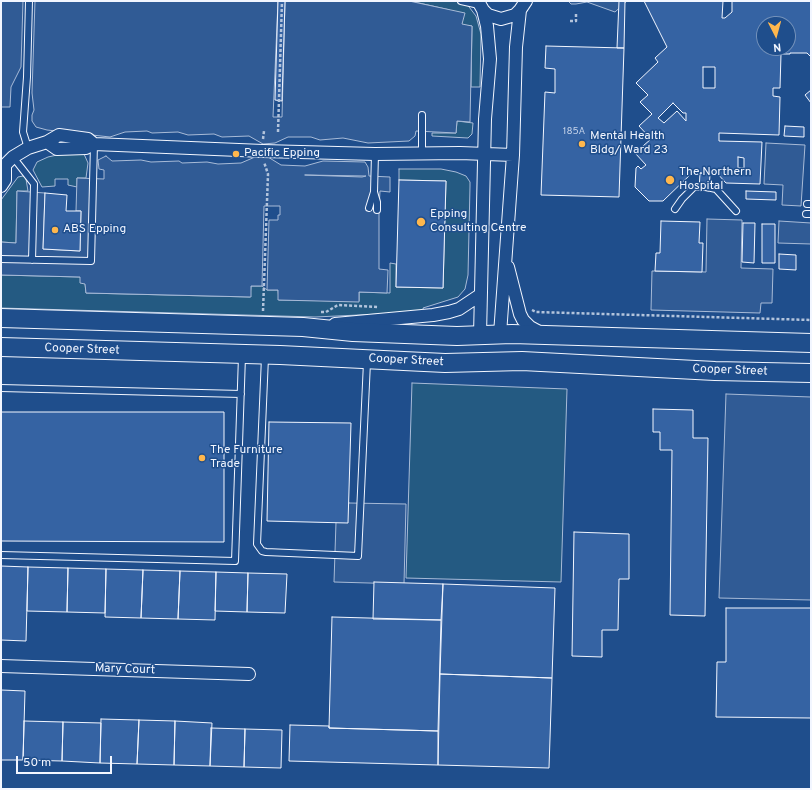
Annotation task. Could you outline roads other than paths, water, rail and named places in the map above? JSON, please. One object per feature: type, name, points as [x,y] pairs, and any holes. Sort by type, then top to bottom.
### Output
[{"type":"main road","points":[[1,318],[304,327],[353,332],[457,336],[500,334],[811,343]]},
{"type":"main road","points":[[500,334],[500,361]]},
{"type":"main road","points":[[479,363],[480,335]]},
{"type":"main road","name":"Cooper Street","points":[[1,347],[265,355],[445,363],[479,363],[500,361],[715,371],[811,373]]},
{"type":"street","points":[[480,5],[488,14],[501,18],[508,18],[523,6]]},
{"type":"street","points":[[480,5],[487,26],[490,59],[484,154],[480,335]]},
{"type":"street","points":[[500,334],[513,155],[516,48],[523,6]]},
{"type":"street","points":[[1,186],[5,180],[6,163],[28,148],[47,142],[57,148],[86,148],[94,144],[375,154],[422,153],[513,155]]},
{"type":"street","points":[[505,256],[520,314],[523,320],[530,327],[546,335]]},
{"type":"street","points":[[304,327],[434,315],[460,309],[480,295]]},
{"type":"street","name":"Mary Court","points":[[1,666],[249,674]]},
{"type":"lane","points":[[28,148],[23,132],[27,77],[29,1]]},
{"type":"lane","points":[[461,1],[480,5]]},
{"type":"lane","points":[[422,116],[422,153]]},
{"type":"lane","points":[[1,259],[91,261],[94,144]]},
{"type":"lane","points":[[369,208],[374,192],[375,154]]},
{"type":"lane","points":[[6,163],[34,184],[32,260]]},
{"type":"lane","points":[[675,209],[682,199],[694,187],[702,186],[716,189],[736,211]]},
{"type":"lane","points":[[374,192],[377,202],[377,210]]},
{"type":"lane","points":[[1,555],[236,561],[242,355]]},
{"type":"lane","points":[[265,355],[257,544],[262,551],[266,552],[358,556],[367,360]]},
{"type":"lane","points":[[1,388],[241,394]]},
{"type":"place","name":"Mental Health Bldg/ Ward 23","points":[[582,144]]},
{"type":"place","name":"Pacific Epping","points":[[236,154]]},
{"type":"place","name":"The Northern Hospital","points":[[670,180]]},
{"type":"place","name":"Epping Consulting Centre","points":[[421,222]]},
{"type":"place","name":"ABS Epping","points":[[55,230]]},
{"type":"place","name":"The Furniture Trade","points":[[202,458]]}]
